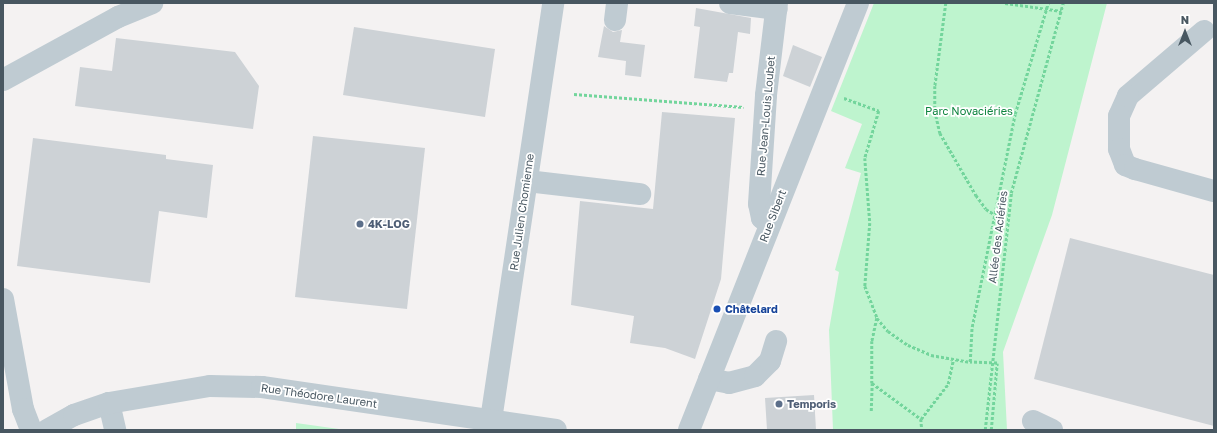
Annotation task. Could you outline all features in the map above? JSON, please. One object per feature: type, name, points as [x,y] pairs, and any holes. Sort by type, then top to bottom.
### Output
[{"type":"street","points":[[3,80],[112,21],[152,3]]},
{"type":"street","name":"Rue Julien Chomienne","points":[[491,420],[553,3]]},
{"type":"street","points":[[730,3],[777,6]]},
{"type":"street","name":"Rue Sibert","points":[[689,430],[858,3]]},
{"type":"street","name":"Rue Jean-Louis Loubet","points":[[770,224],[762,218],[759,204],[766,95],[777,6]]},
{"type":"street","points":[[1204,31],[1128,96],[1119,116],[1119,149],[1125,165],[1214,191]]},
{"type":"street","points":[[527,181],[640,194]]},
{"type":"street","points":[[3,299],[23,409],[31,430]]},
{"type":"street","points":[[709,379],[730,383],[755,376],[770,362],[776,342]]},
{"type":"street","name":"Rue Théodore Laurent","points":[[47,430],[74,415],[109,403],[210,386],[262,387],[556,430]]},
{"type":"street","points":[[109,403],[115,430]]},
{"type":"path","points":[[946,3],[935,86],[935,112],[940,132],[958,164],[986,209],[994,214]]},
{"type":"path","points":[[1005,3],[1061,11]]},
{"type":"path","points":[[970,362],[972,327],[994,214],[1016,114],[1048,3]]},
{"type":"path","name":"Allée des Aciéries","points":[[985,430],[991,363],[1011,193],[1063,3]]},
{"type":"path","points":[[574,94],[748,107]]},
{"type":"path","points":[[846,99],[879,111],[865,158],[870,223],[865,286],[877,318],[888,331],[908,345],[953,361],[997,363],[992,430]]},
{"type":"path","points":[[872,411],[872,341],[877,318]]},
{"type":"path","points":[[922,430],[921,419],[948,384],[953,361]]},
{"type":"path","points":[[872,383],[921,419]]},
{"type":"green space","name":"Parc Novaciéries","points":[[874,3],[1107,3],[1052,215],[1003,352],[1007,430],[833,430],[829,330],[839,272],[835,270],[861,173],[845,168],[862,124],[831,111]]},
{"type":"green space","points":[[296,423],[346,430],[296,430]]},
{"type":"building","points":[[696,8],[751,18],[750,34],[738,32],[733,73],[729,73],[727,82],[694,78],[700,27],[694,26]]},
{"type":"building","points":[[604,26],[613,32],[622,30],[620,42],[645,45],[641,77],[625,75],[626,61],[598,57]]},
{"type":"building","points":[[354,27],[495,49],[485,117],[343,95]]},
{"type":"building","points":[[116,38],[235,52],[259,86],[253,129],[75,106],[80,67],[112,71]]},
{"type":"building","points":[[793,45],[822,57],[810,87],[783,76]]},
{"type":"building","points":[[662,112],[735,118],[721,279],[695,359],[665,348],[630,343],[634,316],[571,305],[580,201],[653,209]]},
{"type":"building","points":[[313,136],[425,148],[407,309],[295,297]]},
{"type":"building","points":[[33,138],[166,155],[166,159],[213,165],[207,218],[159,211],[150,283],[17,266]]},
{"type":"building","points":[[1070,238],[1214,275],[1214,426],[1034,379]]},
{"type":"building","points":[[814,395],[816,430],[767,430],[765,398]]},
{"type":"place","name":"4K-LOG","points":[[360,224]]},
{"type":"place","name":"Châtelard","points":[[717,309]]},
{"type":"place","name":"Temporis","points":[[779,404]]}]
